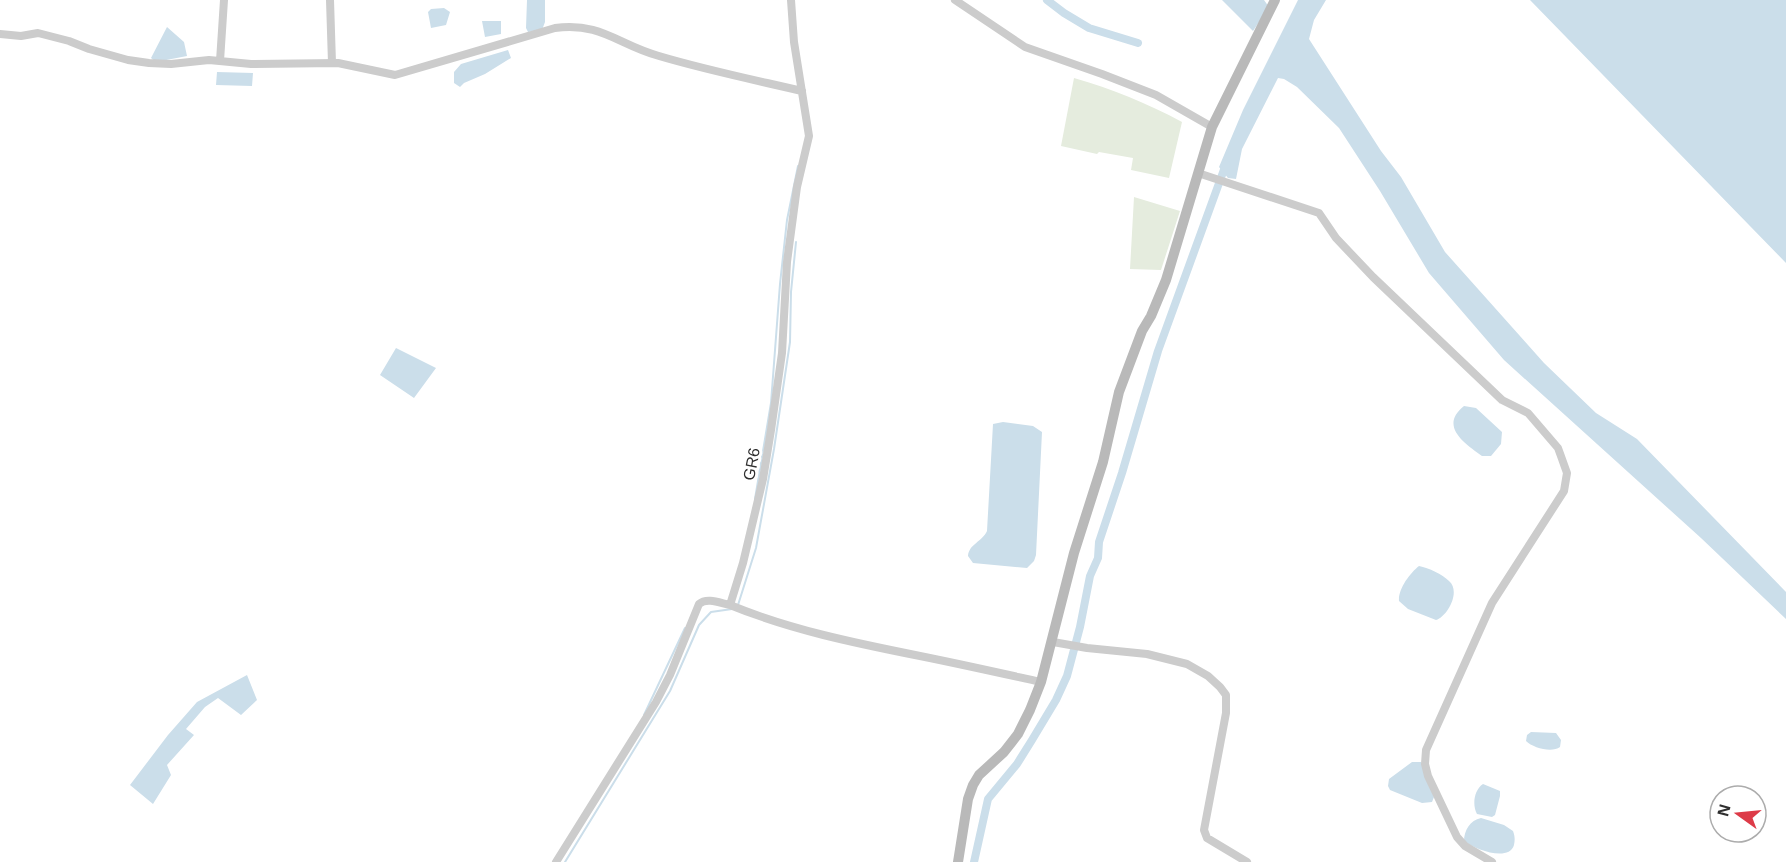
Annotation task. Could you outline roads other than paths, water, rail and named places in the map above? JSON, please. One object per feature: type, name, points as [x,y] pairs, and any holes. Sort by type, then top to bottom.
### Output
[{"type":"main road","points":[[958,862],[968,799],[973,785],[1018,734],[1030,710],[1056,642],[1074,553],[1102,462],[1119,392],[1142,331],[1166,280],[1202,174],[1212,127],[1275,0]]},
{"type":"street","points":[[220,61],[224,0]]},
{"type":"street","points":[[330,0],[332,63]]},
{"type":"street","name":"GR6","points":[[730,605],[743,563],[763,480],[781,364],[787,262],[797,187],[809,136],[794,42],[791,0]]},
{"type":"street","points":[[955,0],[1025,47],[1156,95],[1212,127]]},
{"type":"street","points":[[0,34],[49,35],[128,60],[148,63],[171,64],[209,60],[251,64],[347,63],[395,75],[555,28],[580,27],[596,30],[657,56],[802,91]]},
{"type":"street","points":[[1202,174],[1318,213],[1336,238],[1373,277],[1502,400],[1528,413],[1558,447],[1567,473],[1564,491],[1492,603],[1426,750],[1425,764],[1428,776],[1457,837],[1465,846],[1492,862]]},
{"type":"street","points":[[556,862],[656,702],[670,675],[699,604],[703,601],[730,605],[792,628],[853,643],[1041,682]]},
{"type":"street","points":[[1056,642],[1167,658],[1199,670],[1220,687],[1226,696],[1226,713],[1204,830],[1205,835],[1247,862]]},
{"type":"water","points":[[527,0],[545,0],[545,22],[542,30],[528,32],[526,28]]},
{"type":"water","points":[[1222,0],[1264,0],[1269,7],[1253,31]]},
{"type":"water","points":[[1298,0],[1326,0],[1314,20],[1309,39],[1381,151],[1401,177],[1445,252],[1544,363],[1596,413],[1637,439],[1786,592],[1786,619],[1701,538],[1504,360],[1429,273],[1339,128],[1297,87],[1278,78],[1242,149],[1236,179],[1228,178],[1219,167],[1243,110]]},
{"type":"water","points":[[1530,0],[1786,0],[1786,263]]},
{"type":"water","points":[[444,8],[450,12],[446,25],[431,28],[428,12],[431,9]]},
{"type":"water","points":[[482,21],[501,21],[501,34],[485,37]]},
{"type":"water","points":[[167,27],[184,42],[187,56],[156,62],[151,58]]},
{"type":"water","points":[[508,50],[511,58],[485,74],[460,87],[454,83],[454,72],[461,64]]},
{"type":"water","points":[[217,72],[253,73],[252,86],[216,85]]},
{"type":"water","points":[[396,348],[436,368],[414,398],[380,375]]},
{"type":"water","points":[[1464,406],[1476,408],[1502,432],[1501,444],[1491,456],[1482,456],[1457,434],[1454,420]]},
{"type":"water","points":[[1003,422],[1033,426],[1042,432],[1036,555],[1027,568],[973,563],[968,556],[971,549],[987,531],[993,424]]},
{"type":"water","points":[[1419,566],[1446,578],[1454,591],[1449,609],[1436,620],[1408,609],[1399,601],[1400,591],[1405,582]]},
{"type":"water","points":[[247,675],[257,700],[241,715],[218,698],[205,707],[186,729],[194,735],[167,765],[171,775],[153,804],[130,785],[168,735],[197,702]]},
{"type":"water","points":[[1531,732],[1556,733],[1561,740],[1560,747],[1548,750],[1533,746],[1526,741],[1527,735]]},
{"type":"water","points":[[1412,762],[1421,762],[1434,797],[1432,802],[1422,803],[1390,790],[1388,786],[1389,779]]},
{"type":"water","points":[[1483,784],[1500,791],[1495,815],[1492,817],[1477,814],[1475,810],[1476,794]]},
{"type":"water","points":[[1481,818],[1504,825],[1513,831],[1515,841],[1511,850],[1506,853],[1492,853],[1464,841],[1468,826]]},
{"type":"waterway","points":[[1047,0],[1089,28],[1138,43]]},
{"type":"waterway","points":[[974,862],[988,799],[1017,764],[1056,700],[1067,676],[1090,576],[1098,558],[1099,542],[1158,351],[1226,164]]},
{"type":"waterway","points":[[755,499],[771,403],[787,220],[798,166]]},
{"type":"waterway","points":[[738,605],[756,548],[774,449],[790,342],[791,292],[796,242]]},
{"type":"waterway","points":[[565,862],[670,691],[699,625],[711,612],[732,609]]},
{"type":"waterway","points":[[644,715],[685,628]]}]
